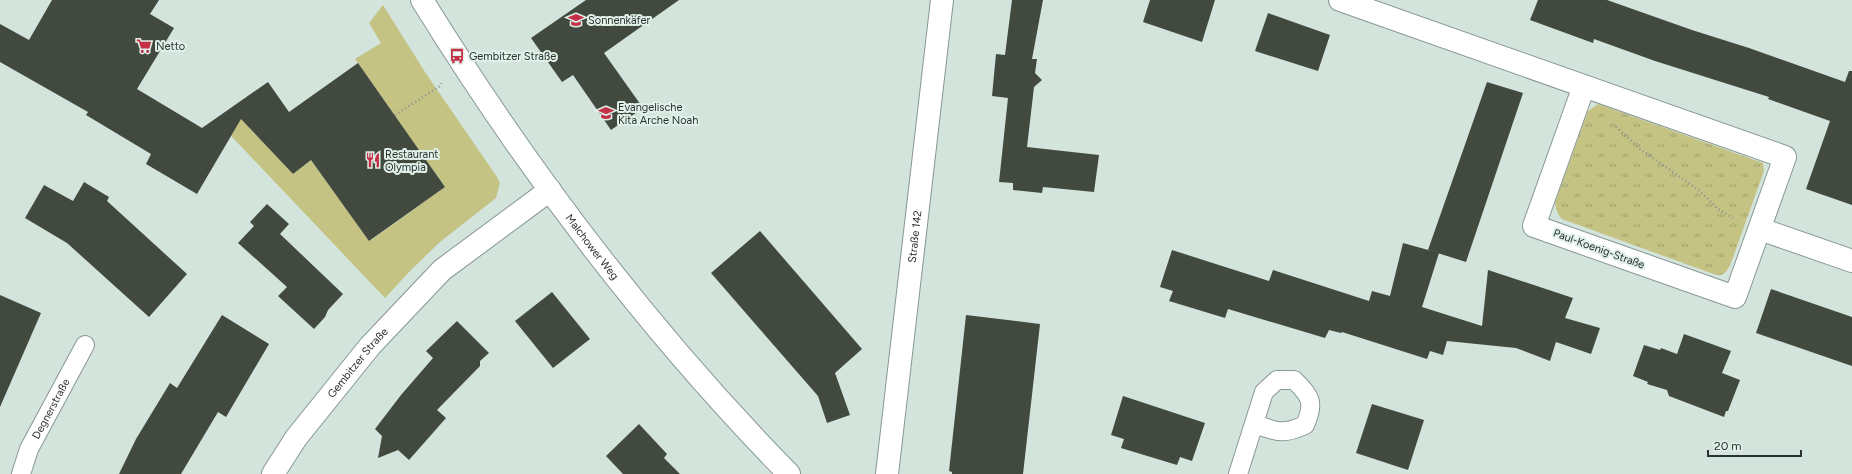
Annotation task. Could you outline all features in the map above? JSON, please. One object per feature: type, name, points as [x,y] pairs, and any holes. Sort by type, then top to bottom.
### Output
[{"type":"street","name":"Malchower Weg","points":[[422,0],[499,120],[591,246],[735,419],[789,474]]},
{"type":"street","name":"Straße 142","points":[[887,474],[942,0]]},
{"type":"street","name":"Paul-Koenig-Straße","points":[[1340,0],[1584,86],[1785,157],[1735,297],[1534,226],[1584,86]]},
{"type":"street","name":"Gembitzer Straße","points":[[273,474],[296,438],[370,346],[442,270],[550,190]]},
{"type":"street","points":[[1760,229],[1852,261]]},
{"type":"lane","name":"Degnerstraße","points":[[21,474],[29,449],[85,345]]},
{"type":"lane","points":[[1238,474],[1255,424]]},
{"type":"path","points":[[394,115],[440,86],[443,80]]},
{"type":"path","points":[[1614,125],[1640,149],[1700,191],[1718,209],[1740,222],[1760,229]]},
{"type":"green space","points":[[383,5],[425,72],[500,183],[496,198],[440,242],[385,298],[216,120],[231,108],[293,174],[311,160],[370,241],[445,187],[355,59],[381,43],[369,23]]},
{"type":"green space","points":[[1598,104],[1763,163],[1764,171],[1731,263],[1726,272],[1721,275],[1710,273],[1560,217],[1555,202],[1588,111]]},
{"type":"building","points":[[52,0],[159,0],[150,14],[174,28],[137,89],[202,128],[268,82],[289,112],[358,63],[445,187],[369,241],[311,160],[293,174],[241,119],[197,194],[146,164],[151,154],[86,115],[88,112],[0,62],[0,24],[29,40]]},
{"type":"building","points":[[586,0],[679,0],[604,53],[643,108],[611,130],[573,75],[562,82],[531,38]]},
{"type":"building","points":[[1012,0],[1043,0],[1032,59],[1037,59],[1035,73],[1042,80],[1034,87],[1027,147],[1099,155],[1094,192],[1043,187],[1042,193],[1013,190],[1013,183],[999,182],[1008,98],[992,96],[996,54],[1005,55]]},
{"type":"building","points":[[1150,0],[1215,0],[1202,42],[1143,22]]},
{"type":"building","points":[[1538,0],[1607,0],[1845,82],[1849,71],[1852,71],[1852,205],[1806,189],[1830,121],[1768,99],[1769,97],[1655,61],[1594,39],[1593,43],[1530,20]]},
{"type":"building","points":[[1268,13],[1330,35],[1318,71],[1255,51]]},
{"type":"building","points":[[1487,82],[1523,93],[1466,262],[1428,250]]},
{"type":"building","points":[[84,182],[109,197],[107,201],[187,274],[149,317],[67,243],[25,218],[44,185],[73,201]]},
{"type":"building","points":[[267,204],[289,224],[280,234],[343,294],[328,310],[325,317],[314,329],[278,296],[287,287],[238,243],[254,226],[250,222]]},
{"type":"building","points":[[760,231],[862,349],[835,373],[850,415],[827,423],[818,396],[711,273]]},
{"type":"building","points":[[1403,243],[1439,253],[1422,307],[1482,326],[1488,270],[1573,298],[1565,318],[1600,328],[1591,354],[1556,342],[1550,361],[1516,348],[1447,341],[1443,355],[1430,351],[1427,359],[1342,332],[1329,330],[1325,338],[1228,309],[1225,318],[1169,301],[1173,291],[1160,287],[1172,250],[1269,281],[1273,270],[1369,301],[1372,291],[1390,296]]},
{"type":"building","points":[[1771,289],[1852,317],[1852,366],[1756,333]]},
{"type":"building","points":[[552,292],[590,339],[553,368],[515,321]]},
{"type":"building","points":[[0,295],[41,313],[0,407]]},
{"type":"building","points":[[222,315],[269,344],[226,417],[218,412],[181,474],[119,474],[136,439],[170,383],[177,388]]},
{"type":"building","points":[[966,315],[1040,324],[1023,474],[952,474],[952,472],[949,471]]},
{"type":"building","points":[[457,321],[489,353],[480,361],[480,366],[437,410],[446,418],[409,460],[398,450],[378,458],[382,436],[375,429],[401,395],[433,358],[426,351]]},
{"type":"building","points":[[1684,334],[1731,351],[1722,373],[1740,380],[1728,411],[1726,411],[1724,417],[1669,396],[1667,390],[1647,384],[1648,382],[1633,376],[1644,345],[1660,350],[1661,348],[1677,354]]},
{"type":"building","points":[[1123,396],[1205,423],[1192,461],[1180,457],[1177,465],[1121,448],[1124,439],[1111,435]]},
{"type":"building","points":[[1372,404],[1424,420],[1408,470],[1356,453]]},
{"type":"building","points":[[639,424],[667,454],[664,458],[680,474],[623,474],[606,456]]},
{"type":"place","name":"Sonnenkäfer","points":[[576,20]]},
{"type":"place","name":"Netto","points":[[144,46]]},
{"type":"place","name":"Gembitzer Straße","points":[[457,56]]},
{"type":"place","name":"Evangelische Kita Arche Noah","points":[[606,113]]},
{"type":"place","name":"Restaurant Olympia","points":[[373,160]]}]
